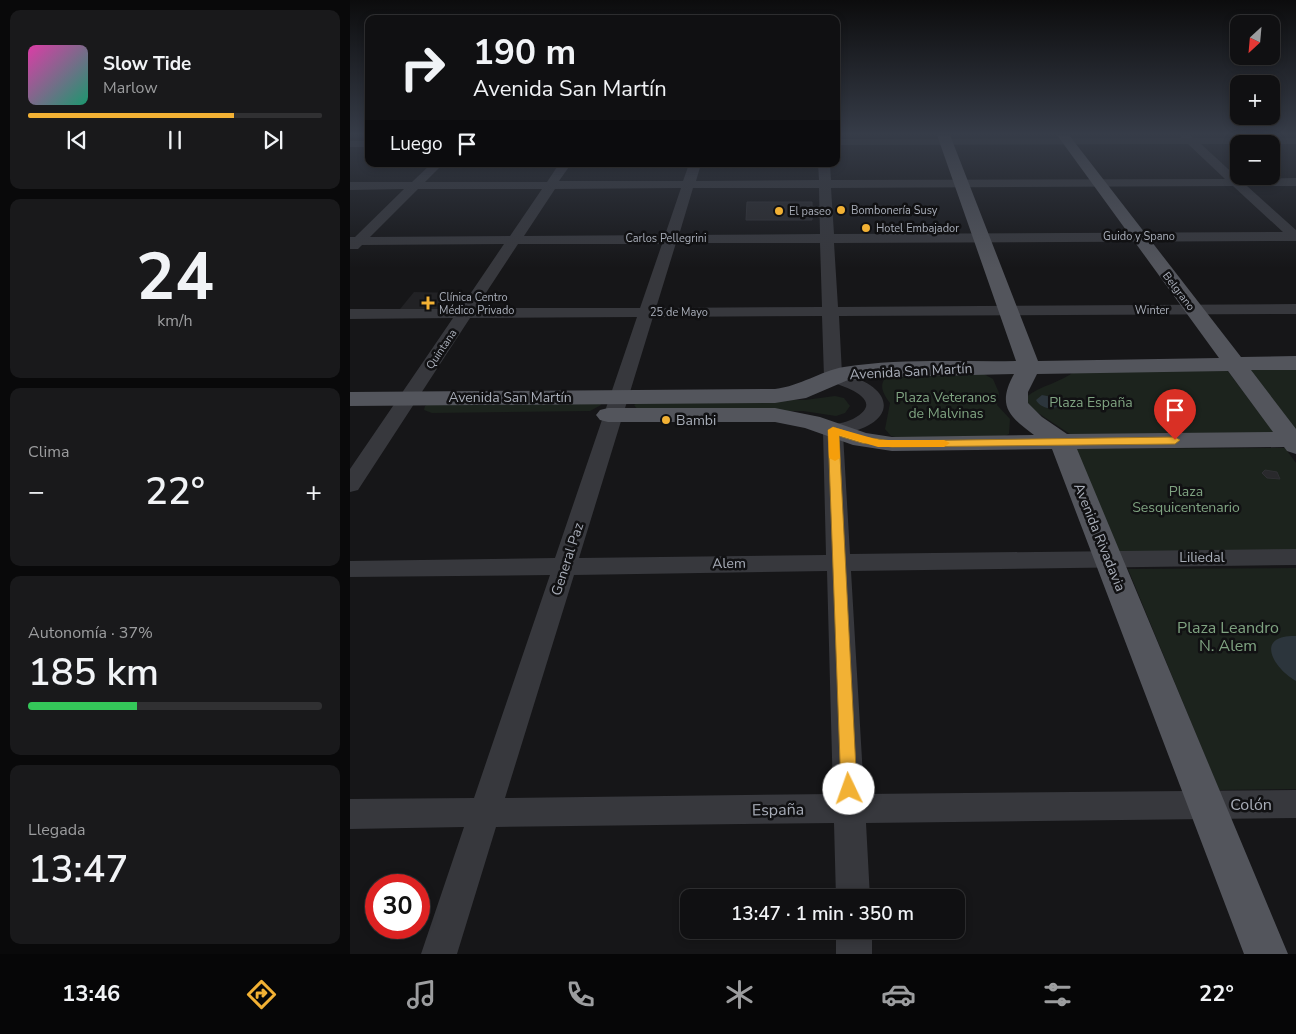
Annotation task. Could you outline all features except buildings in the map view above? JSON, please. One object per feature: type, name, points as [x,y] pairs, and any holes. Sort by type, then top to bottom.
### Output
[{"type":"main road","points":[[960,180],[1029,367],[1016,397],[1019,408],[1030,420],[1062,442]]},
{"type":"main road","name":"Belgrano","points":[[1096,180],[1192,309],[1294,441]]},
{"type":"main road","name":"Avenida San Martín","points":[[350,398],[402,407],[617,406],[798,393],[833,377],[859,372],[889,370],[1296,363]]},
{"type":"main road","name":"Avenida San Martín","points":[[617,406],[775,415],[796,418],[878,443],[1294,441]]},
{"type":"main road","name":"Avenida San Martín","points":[[350,417],[402,407]]},
{"type":"main road","name":"Avenida Rivadavia","points":[[1062,442],[1266,954]]},
{"type":"street","points":[[353,243],[421,180]]},
{"type":"street","name":"Quintana","points":[[350,485],[555,180]]},
{"type":"street","points":[[350,186],[551,186],[627,180]]},
{"type":"street","name":"General Paz","points":[[439,954],[690,180]]},
{"type":"street","points":[[765,180],[825,184],[1230,182]]},
{"type":"street","points":[[825,180],[833,377],[866,387],[872,394],[875,407],[871,416],[859,424],[833,430],[853,889]]},
{"type":"street","points":[[1280,182],[1296,182]]},
{"type":"street","points":[[1238,185],[1296,237]]},
{"type":"street","name":"Carlos Pellegrini","points":[[353,243],[981,236]]},
{"type":"street","name":"Guido y Spano","points":[[981,236],[1296,237]]},
{"type":"street","name":"Winter","points":[[1008,310],[1296,309]]},
{"type":"street","name":"25 de Mayo","points":[[350,314],[1008,310]]},
{"type":"street","name":"Liliedal","points":[[1108,558],[1296,557]]},
{"type":"street","name":"Alem","points":[[350,569],[1108,558]]},
{"type":"street","name":"Colón","points":[[1206,804],[1296,804]]},
{"type":"street","name":"España","points":[[350,814],[1206,804]]},
{"type":"street","points":[[854,939],[854,954]]},
{"type":"shaded area","name":"Clínica Centro Médico Privado","points":[[414,292],[461,293],[443,314],[396,314]]},
{"type":"shaded area","points":[[1042,395],[1057,398],[1061,404],[1055,408],[1044,407],[1036,400]]},
{"type":"shaded area","points":[[1296,636],[1296,681],[1280,668],[1275,661],[1271,646],[1275,641],[1283,637]]},
{"type":"green space","points":[[1248,369],[1296,369],[1296,432]]},
{"type":"green space","name":"Plaza España","points":[[1076,370],[1227,370],[1275,434],[1073,436],[1032,409],[1027,404],[1026,397]]},
{"type":"green space","name":"Plaza Veteranos de Malvinas","points":[[980,372],[993,379],[999,393],[997,405],[1010,419],[1009,434],[1003,437],[903,439],[891,436],[885,429],[890,403],[882,387],[886,377]]},
{"type":"green space","points":[[835,396],[844,398],[850,406],[845,413],[836,416],[803,411],[643,411],[638,410],[634,405],[648,400],[805,400]]},
{"type":"green space","points":[[600,402],[601,405],[590,411],[432,413],[424,410],[425,406],[430,403]]},
{"type":"green space","name":"Plaza Sesquicentenario","points":[[1285,448],[1296,463],[1296,550],[1118,552],[1076,449]]},
{"type":"green space","name":"Plaza Leandro N. Alem","points":[[1296,568],[1296,789],[1219,790],[1128,569]]},
{"type":"slow traffic","points":[[835,458],[833,430],[862,440],[878,443],[944,443]]},
{"type":"place","name":"Bombonería Susy","points":[[841,210]]},
{"type":"place","name":"El paseo","points":[[779,211]]},
{"type":"place","name":"Hotel Embajador","points":[[866,228]]},
{"type":"place","name":"Clínica Centro Médico Privado","points":[[428,303]]},
{"type":"place","name":"Bambi","points":[[666,420]]},
{"type":"route","points":[[849,789],[833,430],[862,440],[892,444],[1175,440]]}]
